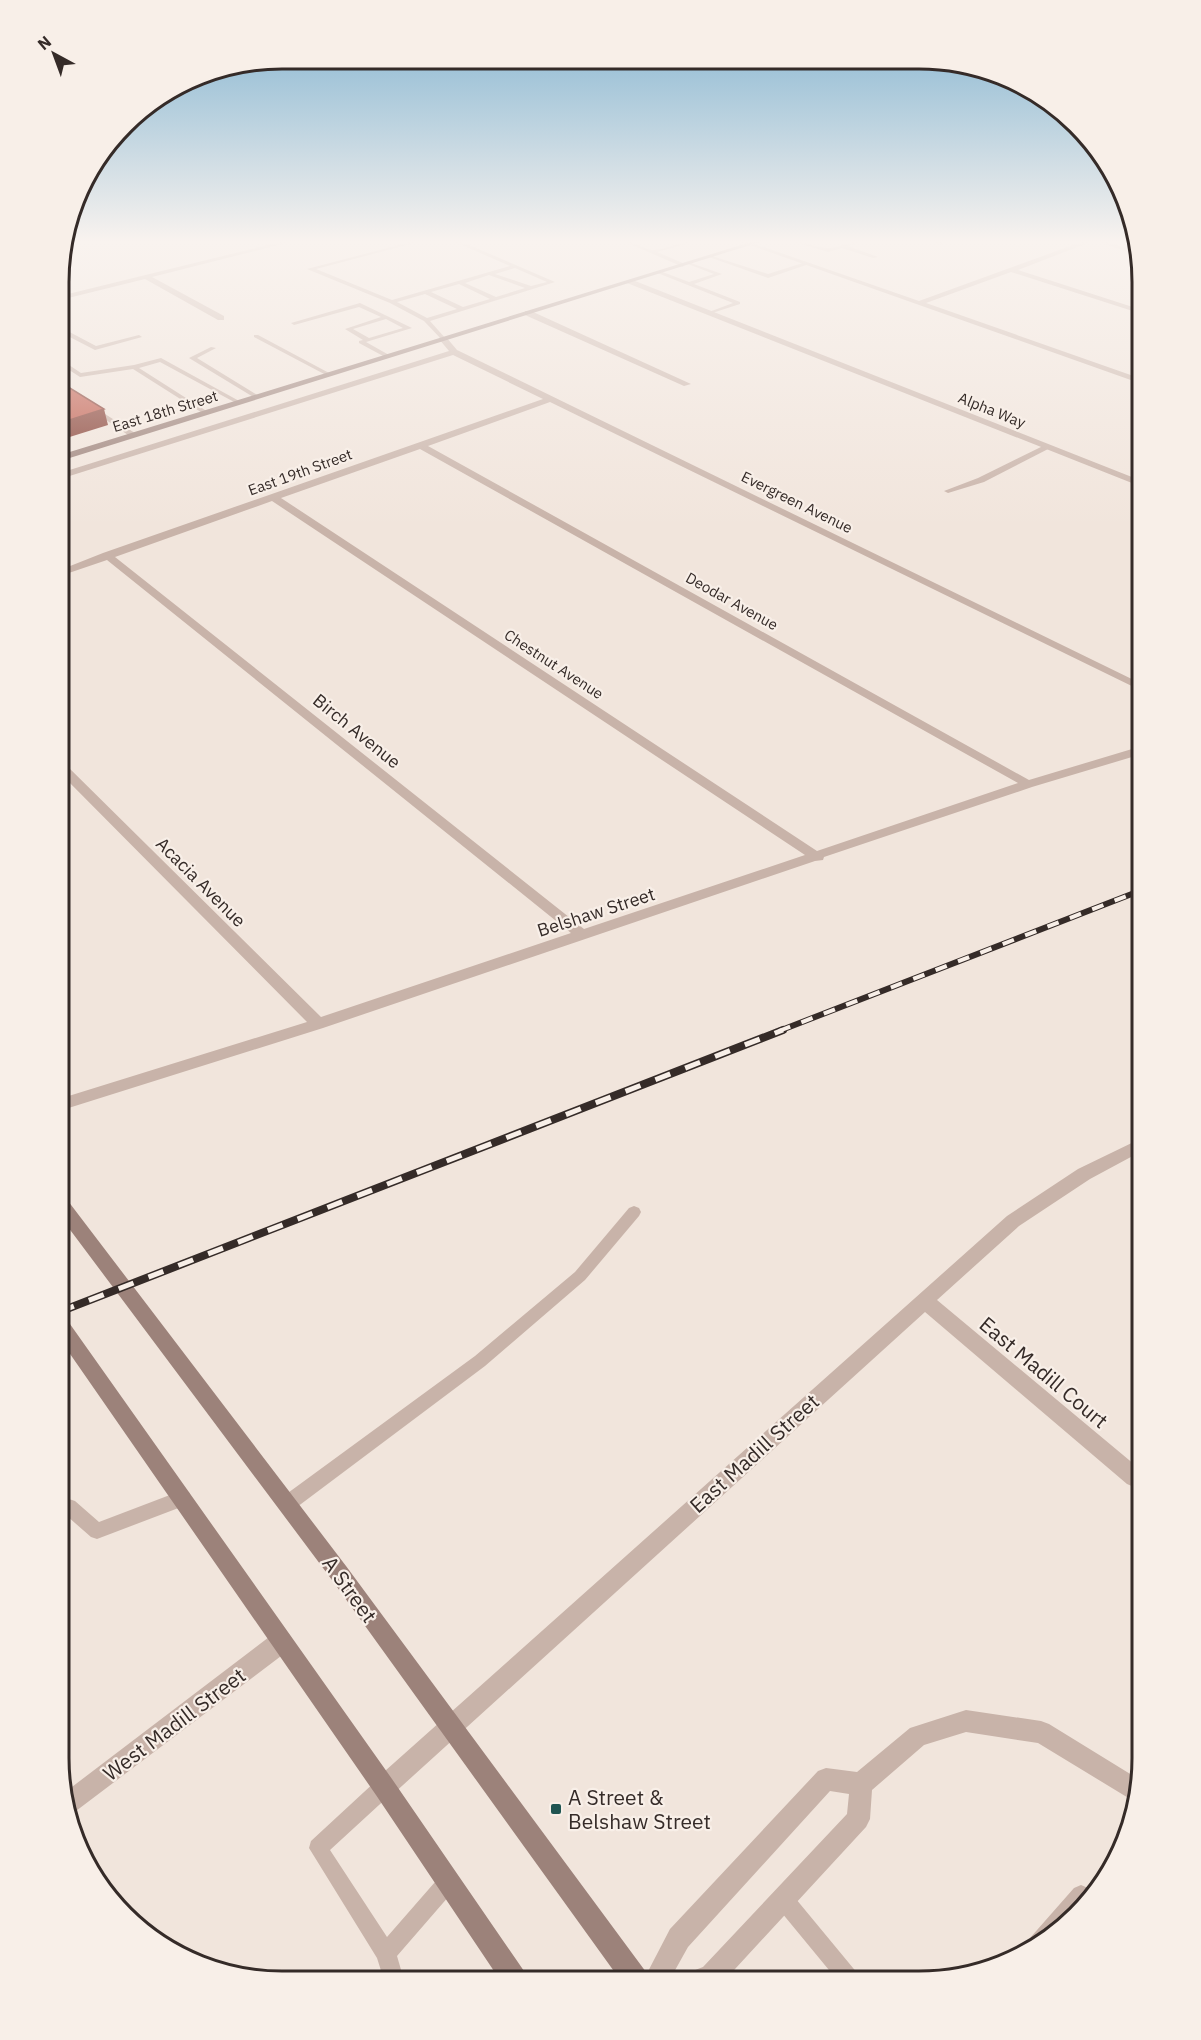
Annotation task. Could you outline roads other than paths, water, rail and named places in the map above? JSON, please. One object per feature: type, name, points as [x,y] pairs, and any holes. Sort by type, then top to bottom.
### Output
[{"type":"main road","name":"East 18th Street","points":[[69,455],[452,336]]},
{"type":"main road","name":"A Street","points":[[69,1215],[287,1504],[629,1971]]},
{"type":"main road","points":[[69,1337],[384,1787],[508,1971]]},
{"type":"street","points":[[580,336],[687,384]]},
{"type":"street","name":"Alpha Way","points":[[769,336],[1132,480]]},
{"type":"street","points":[[1013,336],[1132,378]]},
{"type":"street","name":"Evergreen Avenue","points":[[443,339],[454,351],[1132,683]]},
{"type":"street","points":[[69,473],[454,351]]},
{"type":"street","name":"East 19th Street","points":[[69,570],[551,399]]},
{"type":"street","name":"Deodar Avenue","points":[[420,445],[1028,784]]},
{"type":"street","name":"Chestnut Avenue","points":[[273,497],[818,857]]},
{"type":"street","name":"Birch Avenue","points":[[107,555],[583,935]]},
{"type":"street","name":"Belshaw Street","points":[[69,1102],[318,1024],[818,857],[1028,784],[1132,753]]},
{"type":"street","name":"Acacia Avenue","points":[[69,775],[318,1024]]},
{"type":"street","name":"East Madill Street","points":[[384,1787],[1013,1221],[1084,1174],[1132,1149]]},
{"type":"street","name":"East Madill Court","points":[[924,1300],[1132,1475]]},
{"type":"street","name":"West Madill Street","points":[[73,1801],[281,1642]]},
{"type":"street","points":[[717,1971],[858,1819],[861,1784],[918,1736],[966,1721],[1041,1732],[1130,1787]]},
{"type":"street","points":[[661,1971],[679,1938],[826,1779],[861,1784]]},
{"type":"lane","points":[[74,336],[95,348],[139,337]]},
{"type":"lane","points":[[256,336],[328,374]]},
{"type":"lane","points":[[361,336],[368,340]]},
{"type":"lane","points":[[381,336],[361,342],[387,356]]},
{"type":"lane","points":[[213,348],[192,358],[257,397]]},
{"type":"lane","points":[[69,367],[80,375],[135,367],[161,360],[238,402]]},
{"type":"lane","points":[[135,367],[206,413]]},
{"type":"lane","points":[[88,406],[134,435]]},
{"type":"lane","points":[[948,491],[981,480],[1048,447]]},
{"type":"lane","points":[[287,1504],[489,1353],[580,1276],[634,1212]]},
{"type":"lane","points":[[69,1507],[97,1531],[183,1498]]},
{"type":"lane","points":[[384,1787],[318,1848],[386,1953],[391,1971]]},
{"type":"lane","points":[[386,1953],[449,1881]]},
{"type":"lane","points":[[1064,1915],[1082,1896]]},
{"type":"lane","points":[[784,1900],[843,1971]]},
{"type":"railway","points":[[779,1031],[1132,894]]},
{"type":"railway","points":[[69,1308],[783,1030]]},
{"type":"place","name":"A Street & Belshaw Street","points":[[556,1809]]}]
